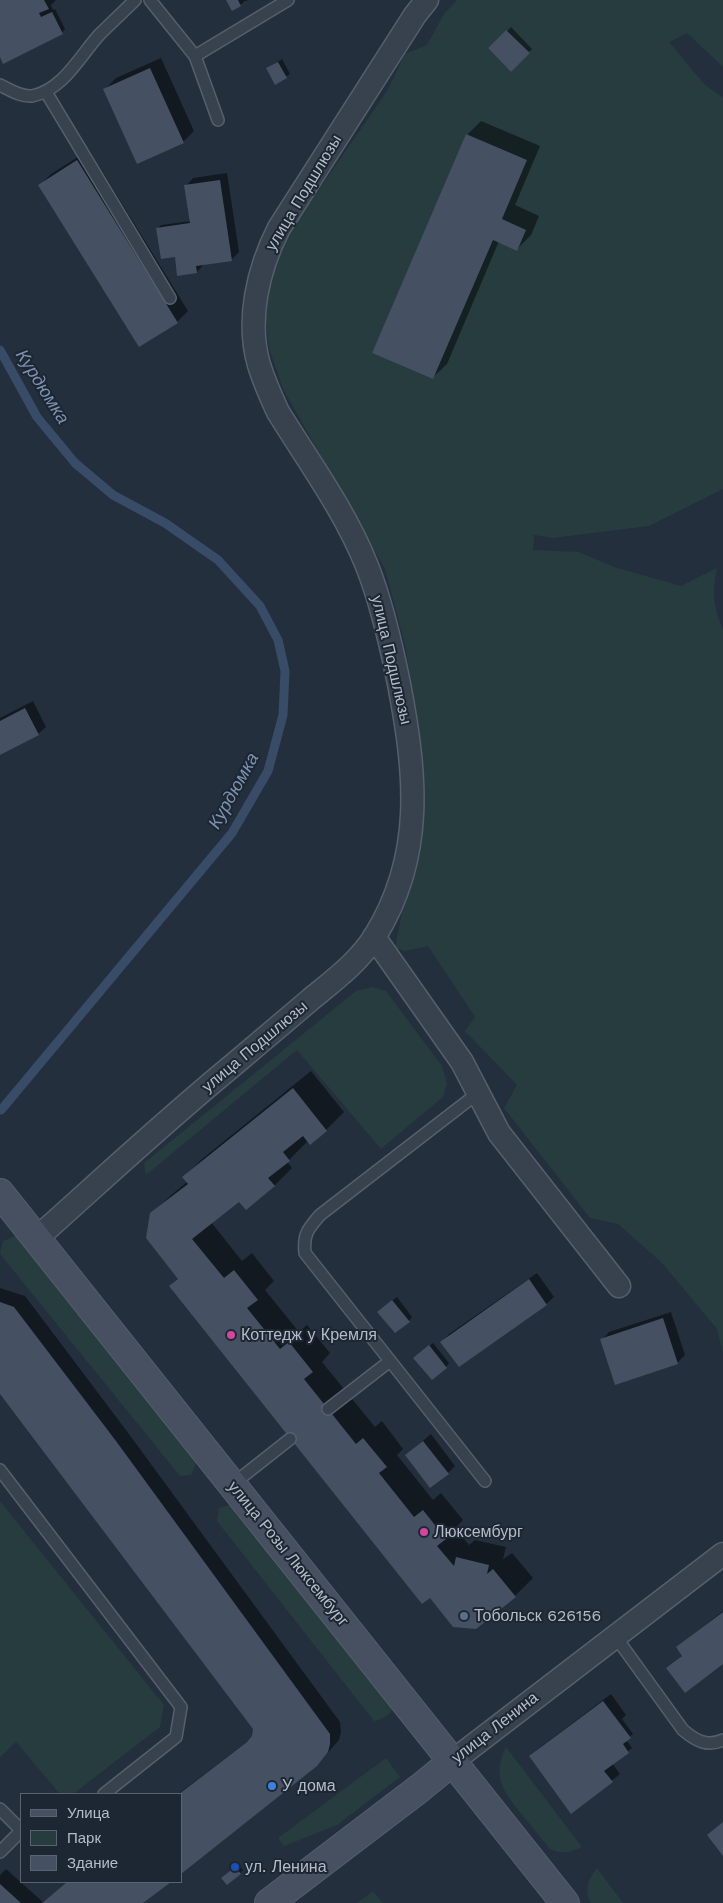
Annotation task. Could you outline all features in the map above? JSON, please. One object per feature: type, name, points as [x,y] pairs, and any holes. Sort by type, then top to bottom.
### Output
[{"type":"main road","name":"улица Розы Люксембург","points":[[5,1199],[566,1903]]},
{"type":"main road","name":"улица Ленина","points":[[269,1903],[453,1761]]},
{"type":"street","name":"улица Подшлюзы","points":[[36,1238],[194,1097],[341,974],[374,937],[391,905],[402,878],[409,851],[413,823],[412,760],[384,614],[351,530],[275,405],[259,365],[253,323],[261,272],[269,247],[279,228],[415,15],[427,0]]},
{"type":"street","points":[[374,937],[462,1062],[499,1133],[619,1286]]},
{"type":"street","name":"улица Ленина","points":[[453,1761],[723,1554]]},
{"type":"lane","points":[[0,85],[16,93],[30,96],[46,92],[60,82],[100,34],[136,0]]},
{"type":"lane","points":[[150,0],[175,28],[195,56],[218,120]]},
{"type":"lane","points":[[195,56],[288,0]]},
{"type":"lane","points":[[46,92],[170,298]]},
{"type":"lane","points":[[478,1093],[320,1215],[308,1228],[304,1241],[305,1253],[486,1481]]},
{"type":"lane","points":[[328,1409],[390,1361]]},
{"type":"lane","points":[[233,1484],[290,1439]]},
{"type":"lane","points":[[0,1470],[181,1706],[176,1737],[105,1793]]},
{"type":"lane","points":[[615,1636],[683,1730],[694,1740],[708,1744],[723,1740]]},
{"type":"lane","points":[[0,1809],[20,1829]]},
{"type":"lane","points":[[0,1852],[20,1831]]},
{"type":"green space","points":[[457,0],[723,0],[723,67],[687,33],[669,42],[704,84],[723,98],[723,489],[649,526],[553,538],[534,535],[533,550],[579,552],[614,567],[681,586],[717,568],[714,599],[723,629],[723,1353],[717,1329],[662,1263],[618,1224],[590,1218],[504,1108],[517,1085],[465,1031],[475,1017],[428,946],[405,951],[395,948],[422,811],[419,747],[406,649],[385,569],[283,389],[269,348],[265,316],[270,277],[287,236],[387,91],[405,54],[427,45],[444,14]],"holes":[[[506,30],[530,53],[511,72],[488,48]],[[466,134],[527,160],[502,219],[517,250],[493,240],[433,379],[372,353]]]},
{"type":"green space","points":[[373,987],[386,991],[442,1066],[447,1083],[443,1097],[381,1149],[297,1050],[146,1175],[144,1163],[356,991]]},
{"type":"green space","points":[[20,1234],[199,1457],[191,1475],[180,1476],[0,1254],[3,1241]]},
{"type":"green space","points":[[0,1501],[164,1705],[160,1727],[74,1793],[59,1793],[16,1742],[0,1757]]},
{"type":"green space","points":[[237,1503],[396,1701],[393,1709],[385,1717],[374,1721],[217,1521],[219,1508]]},
{"type":"green space","points":[[506,1747],[582,1847],[566,1852],[550,1849],[516,1807],[505,1792],[500,1776],[500,1767]]},
{"type":"green space","points":[[386,1758],[400,1777],[337,1825],[284,1846],[278,1838]]},
{"type":"green space","points":[[597,1868],[623,1903],[591,1903],[587,1889],[591,1877]]},
{"type":"green space","points":[[373,1891],[383,1903],[357,1903]]},
{"type":"building","points":[[0,0],[44,0],[49,9],[39,13],[41,17],[52,12],[63,34],[3,64],[0,57]]},
{"type":"building","points":[[226,0],[238,0],[241,6],[232,11]]},
{"type":"building","points":[[506,30],[530,53],[511,72],[488,48]]},
{"type":"building","points":[[278,62],[287,78],[275,85],[266,68]]},
{"type":"building","points":[[150,68],[184,143],[137,164],[103,89]]},
{"type":"building","points":[[466,134],[527,160],[502,219],[526,230],[517,251],[493,240],[433,379],[372,353]]},
{"type":"building","points":[[77,160],[178,323],[139,347],[38,185]]},
{"type":"building","points":[[220,180],[232,261],[196,266],[197,273],[177,276],[175,257],[161,259],[156,228],[190,223],[184,185]]},
{"type":"building","points":[[25,708],[39,735],[0,755],[0,721]]},
{"type":"building","points":[[293,1088],[327,1131],[310,1145],[303,1136],[283,1152],[290,1161],[268,1178],[275,1186],[246,1210],[239,1202],[192,1239],[224,1278],[234,1270],[258,1300],[247,1308],[280,1349],[289,1342],[313,1372],[304,1379],[356,1444],[363,1438],[387,1467],[379,1473],[414,1517],[423,1510],[446,1539],[437,1546],[454,1566],[456,1557],[489,1565],[487,1574],[493,1569],[516,1597],[476,1629],[453,1627],[430,1598],[422,1604],[169,1286],[178,1279],[146,1238],[150,1213],[188,1184],[182,1177]]},
{"type":"building","points":[[529,1279],[547,1305],[459,1367],[440,1342]]},
{"type":"building","points":[[392,1300],[410,1322],[395,1333],[377,1312]]},
{"type":"building","points":[[0,1302],[14,1307],[116,1441],[330,1734],[328,1752],[317,1766],[182,1873],[182,1793],[180,1793],[247,1742],[252,1736],[253,1729],[0,1394]]},
{"type":"building","points":[[663,1318],[678,1364],[615,1385],[600,1339]]},
{"type":"building","points":[[429,1345],[447,1368],[432,1380],[413,1358]]},
{"type":"building","points":[[423,1441],[449,1474],[430,1488],[405,1455]]},
{"type":"building","points":[[723,1612],[723,1664],[685,1693],[666,1668],[682,1656],[676,1647]]},
{"type":"building","points":[[603,1701],[631,1738],[623,1744],[629,1753],[604,1771],[613,1782],[571,1814],[529,1756]]},
{"type":"building","points":[[723,1822],[723,1856],[707,1835]]},
{"type":"building","points":[[235,1867],[241,1874],[227,1885],[221,1878]]},
{"type":"building","points":[[66,1883],[170,1883],[143,1903],[42,1903]]},
{"type":"building","points":[[0,1884],[21,1903],[0,1903]]},
{"type":"waterway","name":"Курдюмка","points":[[0,350],[37,417],[75,463],[113,495],[165,523],[218,560],[260,606],[278,640],[285,671],[283,715],[268,771],[232,833],[1,1110]]},
{"type":"place","name":"Коттедж у Кремля","points":[[231,1335]]},
{"type":"place","name":"Люксембург","points":[[424,1532]]},
{"type":"place","name":"Тобольск 626156","points":[[464,1616]]},
{"type":"place","name":"У дома","points":[[272,1786]]},
{"type":"place","name":"ул. Ленина","points":[[235,1867]]}]
